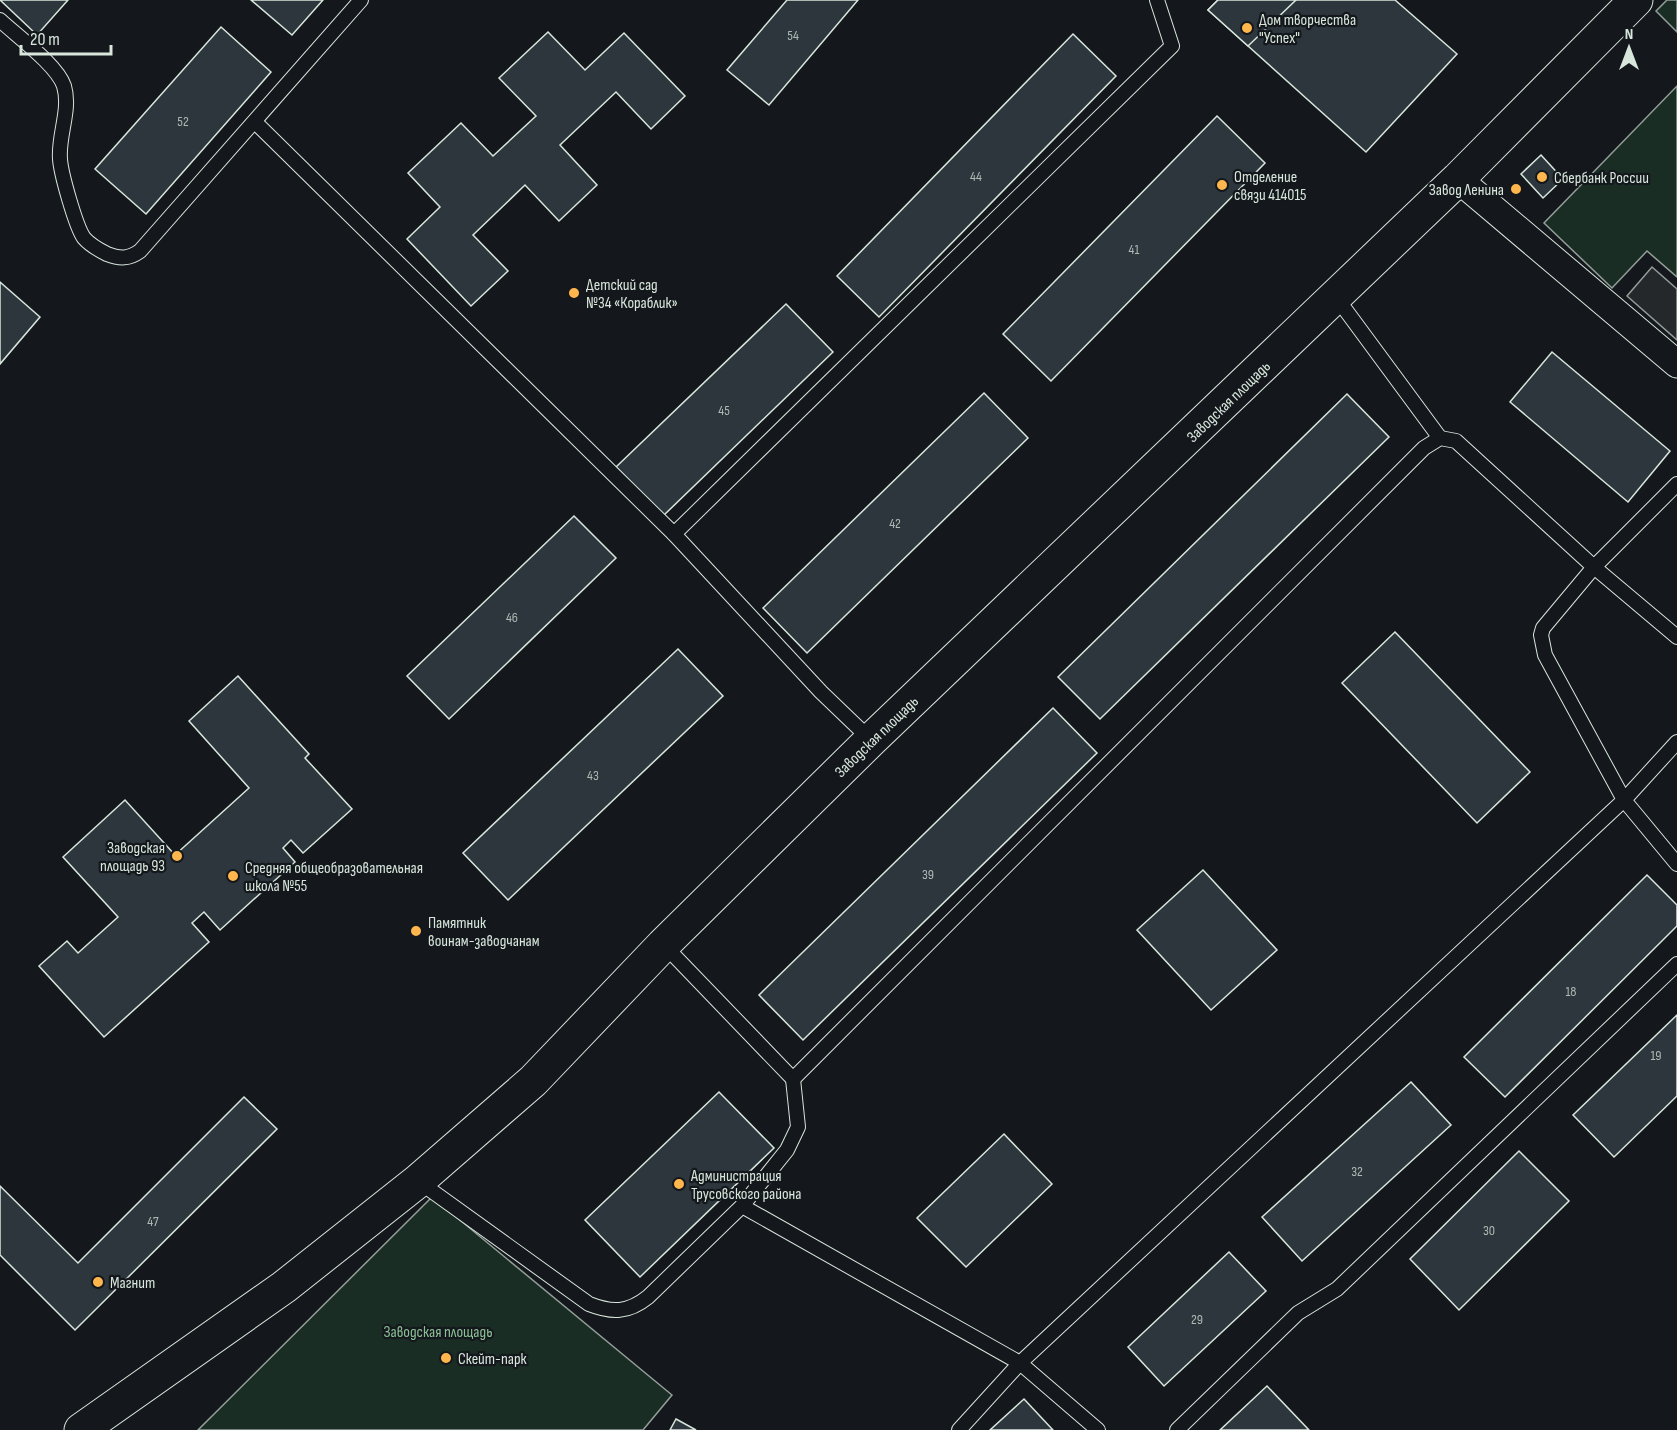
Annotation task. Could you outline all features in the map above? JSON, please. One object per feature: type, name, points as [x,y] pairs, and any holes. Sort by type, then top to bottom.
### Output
[{"type":"main road","name":"Заводская площадь","points":[[81,1430],[284,1287],[418,1181],[533,1081],[663,945],[871,740],[1458,179],[1636,0]]},
{"type":"street","points":[[1458,179],[1677,364]]},
{"type":"lane","points":[[0,20],[49,66],[63,83],[67,99],[60,158],[70,202],[83,238],[98,250],[117,258],[131,258],[140,251],[255,122],[361,0]]},
{"type":"lane","points":[[674,534],[1172,46],[1157,0]]},
{"type":"lane","points":[[255,122],[674,534],[821,692],[871,740]]},
{"type":"lane","points":[[1336,297],[1440,438]]},
{"type":"lane","points":[[793,1079],[1424,448],[1440,438],[1456,441],[1594,567],[1677,637]]},
{"type":"lane","points":[[1677,484],[1594,567],[1544,628],[1542,646],[1624,800],[1677,864]]},
{"type":"lane","points":[[959,1430],[1020,1363],[1624,800],[1677,742]]},
{"type":"lane","points":[[418,1181],[589,1304],[604,1310],[622,1311],[636,1306],[742,1206],[794,1139],[798,1117],[793,1079],[663,945]]},
{"type":"lane","points":[[1177,1430],[1299,1312],[1337,1288],[1677,964]]},
{"type":"lane","points":[[742,1206],[1020,1363],[1098,1430]]},
{"type":"green space","points":[[1667,0],[1677,0],[1677,32],[1656,11]]},
{"type":"green space","points":[[1677,86],[1677,277],[1647,251],[1612,288],[1544,223]]},
{"type":"green space","name":"Заводская площадь","points":[[432,1197],[672,1395],[643,1430],[198,1430]]},
{"type":"shaded area","points":[[1652,267],[1677,289],[1677,340],[1627,296]]},
{"type":"building","points":[[0,0],[68,0],[37,35]]},
{"type":"building","points":[[251,0],[323,0],[292,35]]},
{"type":"building","points":[[787,0],[858,0],[769,105],[727,70]]},
{"type":"building","points":[[1218,0],[1395,0],[1457,54],[1366,152],[1208,10]]},
{"type":"building","name":"Дом творчества \"Успех\"","points":[[1218,0],[1296,0],[1248,46],[1208,10]]},
{"type":"building","points":[[221,27],[271,72],[146,214],[95,169]]},
{"type":"building","points":[[548,32],[585,70],[624,33],[685,96],[651,129],[616,92],[560,145],[597,185],[559,221],[525,185],[473,235],[508,271],[471,306],[407,239],[440,207],[408,173],[461,123],[493,156],[536,116],[499,78]]},
{"type":"building","points":[[1073,34],[1116,76],[879,317],[837,276]]},
{"type":"building","points":[[1217,116],[1265,163],[1051,381],[1003,334]]},
{"type":"building","name":"Сбербанк России","points":[[1541,155],[1563,179],[1543,198],[1521,174]]},
{"type":"building","points":[[0,282],[40,317],[0,364]]},
{"type":"building","points":[[786,304],[833,352],[663,516],[616,467]]},
{"type":"building","points":[[1552,352],[1670,451],[1628,502],[1510,402]]},
{"type":"building","points":[[984,393],[1028,438],[807,653],[763,608]]},
{"type":"building","points":[[1347,394],[1389,437],[1100,719],[1058,677]]},
{"type":"building","points":[[574,516],[616,558],[449,719],[407,676]]},
{"type":"building","points":[[1395,632],[1530,772],[1477,823],[1342,683]]},
{"type":"building","points":[[678,649],[723,696],[508,900],[463,853]]},
{"type":"building","name":"Заводская площадь 93","points":[[238,676],[309,754],[305,758],[352,809],[303,853],[291,840],[283,848],[295,862],[220,930],[204,912],[192,923],[209,942],[104,1037],[39,966],[67,941],[78,953],[118,917],[63,857],[125,800],[175,855],[249,788],[189,721]]},
{"type":"building","points":[[1053,708],[1097,753],[803,1040],[759,995]]},
{"type":"building","points":[[1203,870],[1277,950],[1211,1010],[1137,930]]},
{"type":"building","points":[[1647,875],[1677,905],[1677,926],[1505,1097],[1464,1057]]},
{"type":"building","points":[[1677,1015],[1677,1096],[1614,1157],[1573,1115]]},
{"type":"building","points":[[1411,1082],[1451,1125],[1302,1261],[1262,1217]]},
{"type":"building","name":"Администрация Трусовского района","points":[[719,1092],[774,1148],[640,1277],[585,1220]]},
{"type":"building","points":[[244,1097],[277,1129],[75,1330],[0,1255],[0,1186],[78,1263]]},
{"type":"building","points":[[1004,1134],[1052,1184],[966,1267],[917,1218]]},
{"type":"building","points":[[1519,1151],[1569,1201],[1459,1310],[1410,1259]]},
{"type":"building","points":[[1229,1252],[1266,1291],[1164,1386],[1128,1347]]},
{"type":"building","points":[[1267,1386],[1309,1430],[1220,1430]]},
{"type":"building","points":[[1024,1399],[1053,1430],[990,1430]]},
{"type":"building","points":[[676,1419],[696,1430],[670,1430]]},
{"type":"place","name":"Дом творчества \"Успех\"","points":[[1247,28]]},
{"type":"place","name":"Сбербанк России","points":[[1542,177]]},
{"type":"place","name":"Отделение связи 414015","points":[[1222,185]]},
{"type":"place","name":"Завод Ленина","points":[[1516,189]]},
{"type":"place","name":"Детский сад №34 «Кораблик»","points":[[574,293]]},
{"type":"place","name":"Заводская площадь 93","points":[[177,856]]},
{"type":"place","name":"Средняя общеобразовательная школа №55","points":[[233,876]]},
{"type":"place","name":"Памятник воинам-заводчанам","points":[[416,931]]},
{"type":"place","name":"Администрация Трусовского района","points":[[679,1184]]},
{"type":"place","name":"Магнит","points":[[98,1282]]},
{"type":"place","name":"Скейт-парк","points":[[446,1358]]}]
